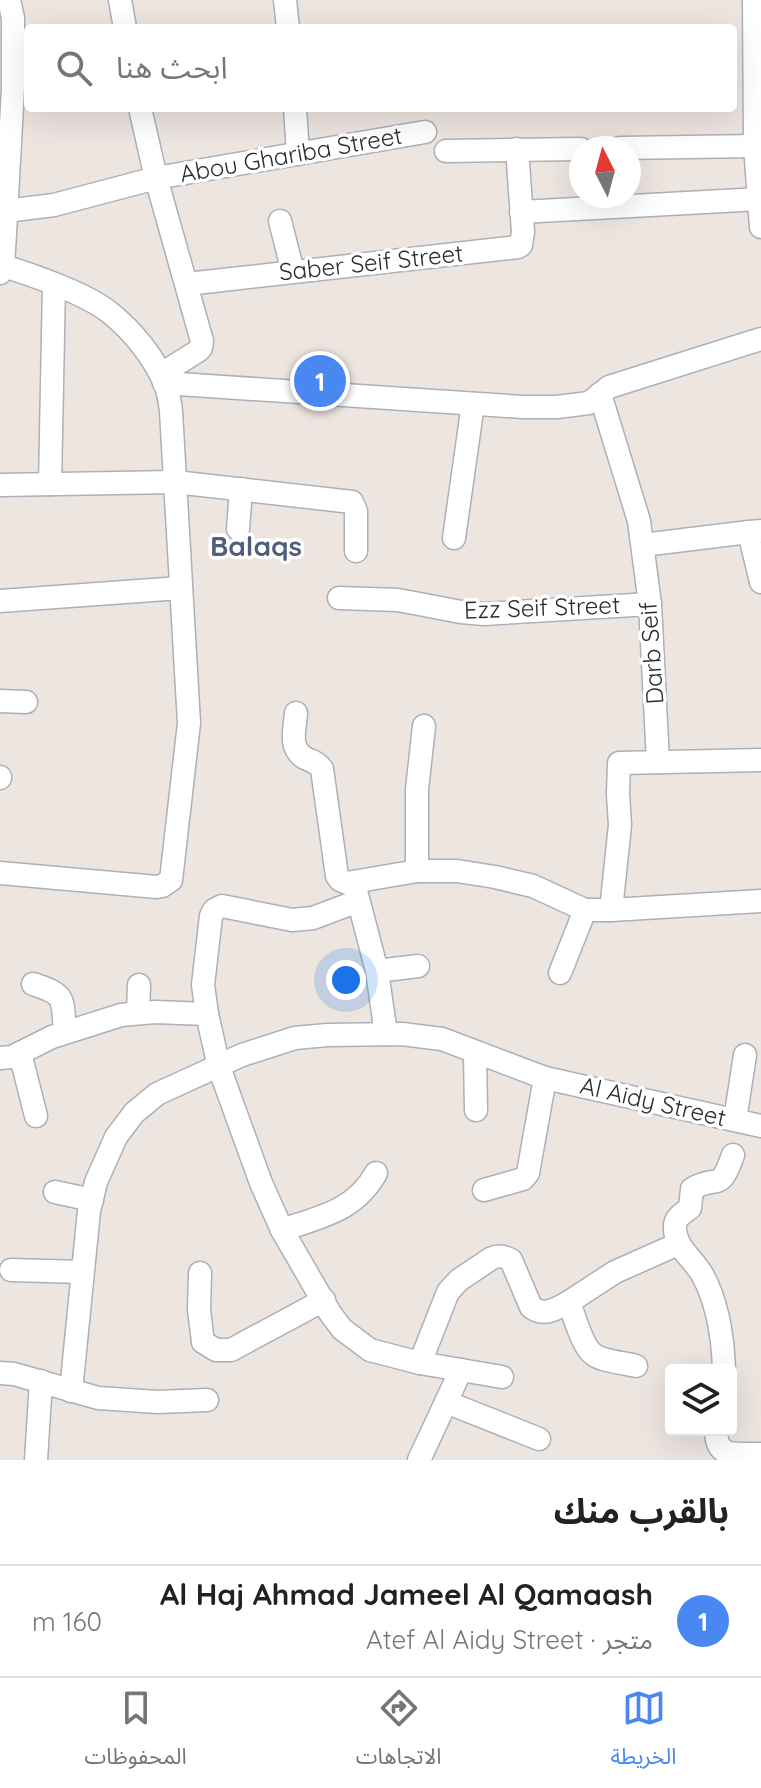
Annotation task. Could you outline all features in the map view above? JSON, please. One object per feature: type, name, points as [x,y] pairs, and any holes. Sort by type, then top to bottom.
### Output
[{"type":"street","points":[[0,873],[157,887],[167,884],[171,880],[189,723],[171,411],[167,389],[141,346],[107,311],[84,297],[1,268],[6,211],[4,160],[20,88],[9,0]]},
{"type":"street","points":[[120,0],[124,24]]},
{"type":"street","points":[[285,0],[288,24]]},
{"type":"street","points":[[754,0],[744,42],[758,97],[755,146],[761,227]]},
{"type":"street","points":[[141,112],[202,344],[198,351],[162,379]]},
{"type":"street","points":[[295,112],[298,154]]},
{"type":"street","name":"Abou Ghariba Street","points":[[6,211],[54,205],[156,178],[425,132]]},
{"type":"street","points":[[641,148],[755,146]]},
{"type":"street","name":"Saber Seif Street","points":[[187,284],[518,247],[523,239],[517,149]]},
{"type":"street","points":[[446,151],[569,149]]},
{"type":"street","points":[[521,212],[760,199]]},
{"type":"street","points":[[280,221],[293,272]]},
{"type":"street","points":[[50,484],[54,285]]},
{"type":"street","points":[[162,379],[473,404],[557,407],[589,403],[609,387],[761,339]]},
{"type":"street","name":"Darb Seif","points":[[600,394],[639,521],[643,545],[650,604],[658,762]]},
{"type":"street","points":[[454,538],[473,404]]},
{"type":"street","points":[[0,485],[175,482],[352,502],[356,511],[356,551]]},
{"type":"street","points":[[238,529],[241,489]]},
{"type":"street","points":[[643,545],[755,532],[761,582]]},
{"type":"street","points":[[0,601],[180,588]]},
{"type":"street","name":"Ezz Seif Street","points":[[339,598],[398,600],[484,614],[650,604]]},
{"type":"street","points":[[0,701],[26,702]]},
{"type":"street","points":[[296,713],[293,744],[300,755],[322,769],[337,876],[356,891],[377,971],[386,1034]]},
{"type":"street","points":[[417,871],[417,789],[424,726]]},
{"type":"street","points":[[611,910],[620,825],[618,765],[626,762],[761,760]]},
{"type":"street","points":[[502,1377],[420,1363],[370,1350],[342,1329],[324,1300],[282,1230],[261,1183],[219,1067],[203,985],[214,910],[222,906],[292,920],[313,918],[356,891],[417,871],[457,871],[508,880],[533,886],[585,910],[761,901]]},
{"type":"street","points":[[560,973],[585,910]]},
{"type":"street","points":[[377,971],[418,966]]},
{"type":"street","points":[[33,984],[54,991],[62,1000],[65,1032]]},
{"type":"street","points":[[138,1013],[139,985]]},
{"type":"street","points":[[36,1116],[10,1055],[65,1032],[121,1015],[207,1014]]},
{"type":"street","name":"Al Aidy Street","points":[[71,1391],[89,1211],[96,1182],[116,1137],[134,1113],[157,1094],[242,1055],[295,1038],[327,1035],[402,1034],[442,1039],[545,1078],[761,1126]]},
{"type":"street","points":[[475,1053],[476,1110]]},
{"type":"street","points":[[735,1120],[745,1055]]},
{"type":"street","points":[[484,1190],[523,1179],[528,1173],[545,1078]]},
{"type":"street","points":[[723,1364],[717,1311],[701,1273],[678,1244],[675,1223],[690,1208],[692,1189],[721,1180],[733,1155]]},
{"type":"street","points":[[282,1230],[337,1212],[369,1186],[376,1173]]},
{"type":"street","points":[[55,1192],[92,1200]]},
{"type":"street","points":[[420,1363],[448,1292],[459,1280],[492,1258],[506,1257],[511,1260],[531,1307],[543,1313],[569,1302],[615,1272],[678,1244]]},
{"type":"street","points":[[11,1270],[82,1272]]},
{"type":"street","points":[[200,1273],[199,1310],[203,1342],[216,1350],[231,1350],[324,1300]]},
{"type":"street","points":[[569,1302],[592,1354],[636,1366]]},
{"type":"street","points":[[419,1460],[461,1370]]},
{"type":"street","points":[[0,1373],[14,1374],[98,1398],[158,1402],[207,1400]]},
{"type":"street","points":[[36,1460],[41,1381]]},
{"type":"street","points":[[446,1402],[539,1439]]},
{"type":"street","points":[[716,1436],[721,1451],[761,1454]]},
{"type":"place","name":"Al Haj Ahmad Jameel Al Qamaash","points":[[320,381]]},
{"type":"district","name":"Balaqs","points":[[256,546]]}]
